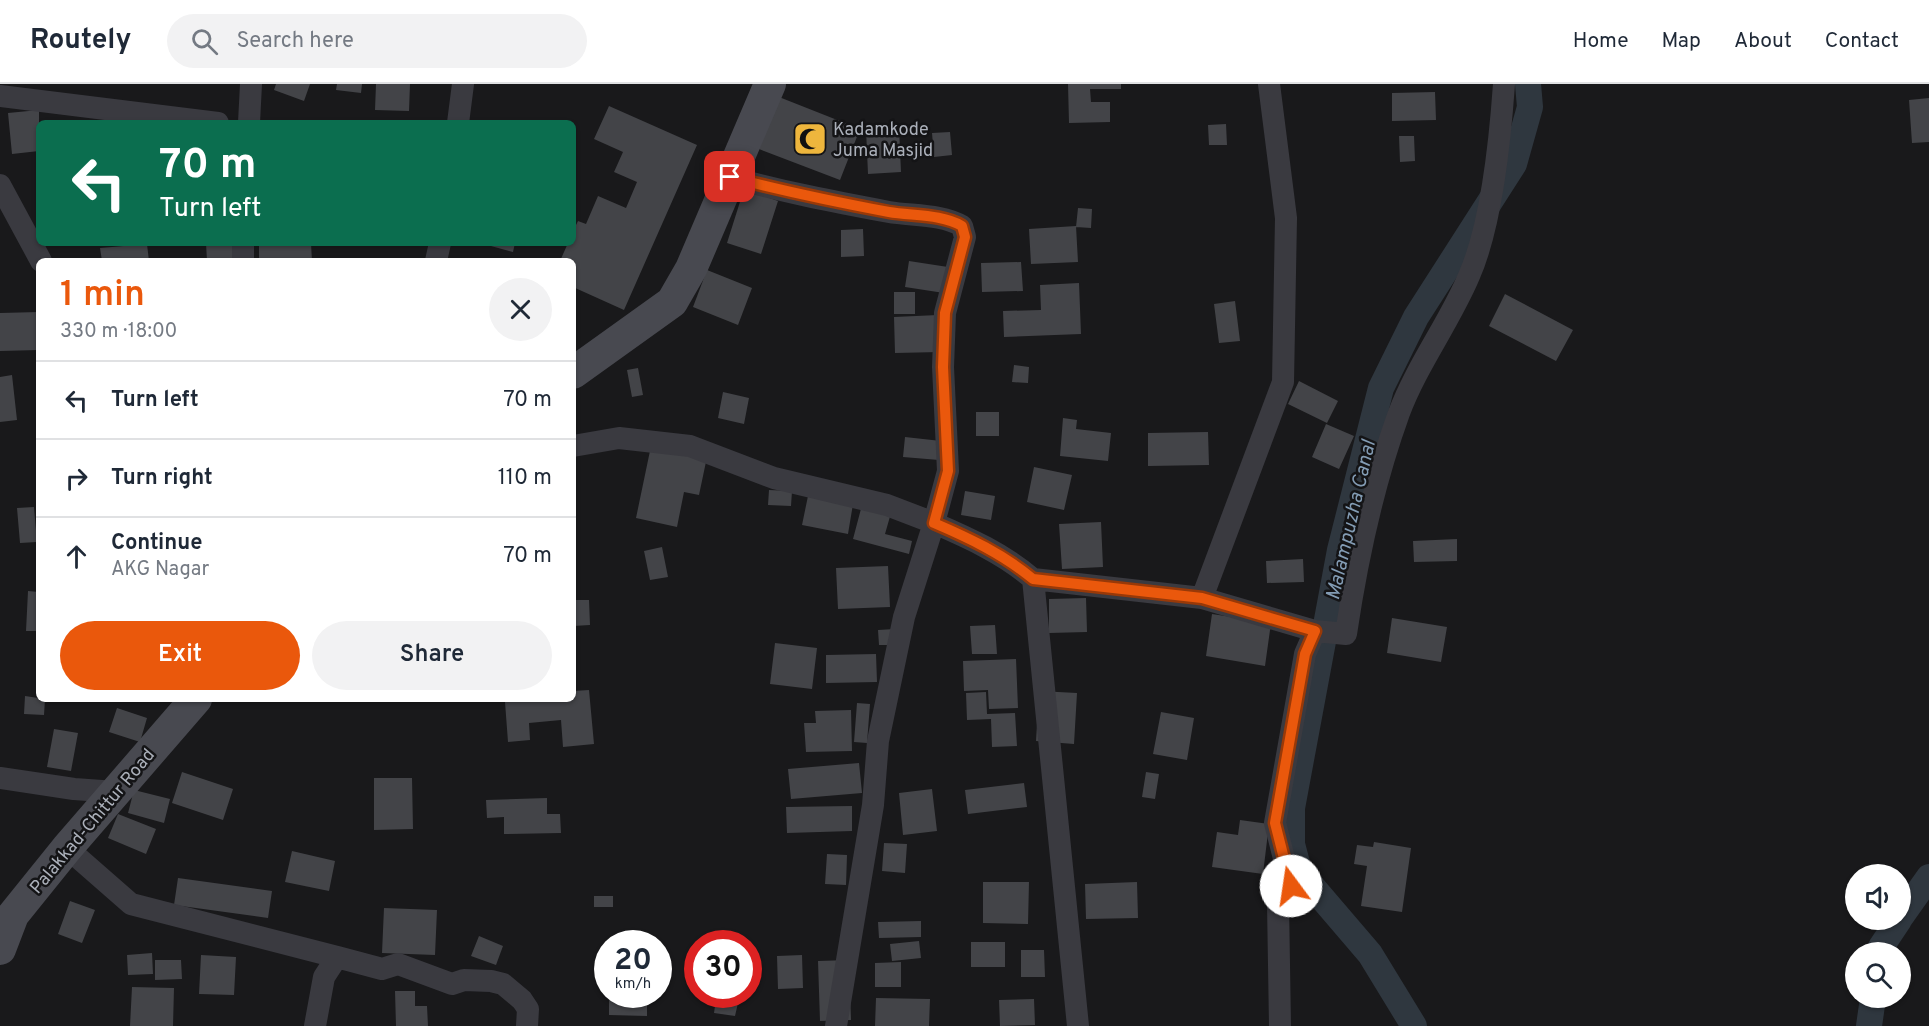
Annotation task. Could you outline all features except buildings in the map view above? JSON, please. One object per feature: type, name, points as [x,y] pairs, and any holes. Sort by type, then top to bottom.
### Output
[{"type":"main road","points":[[576,371],[672,302],[692,269],[770,84]]},
{"type":"main road","name":"Palakkad-Chittur Road","points":[[0,949],[13,915],[67,848],[193,702]]},
{"type":"street","points":[[249,120],[251,84]]},
{"type":"street","points":[[458,120],[463,84]]},
{"type":"street","points":[[1202,598],[1283,382],[1286,218],[1269,84]]},
{"type":"street","points":[[576,445],[619,438],[690,446],[774,478],[887,505],[934,523],[971,538],[1017,565],[1033,579],[1202,598],[1315,631],[1346,634],[1361,546],[1377,481],[1399,413],[1469,277],[1484,237],[1502,118],[1504,84]]},
{"type":"street","points":[[0,96],[194,120]]},
{"type":"street","points":[[730,177],[798,195],[918,217],[952,220],[962,226],[965,237],[945,313],[943,367],[948,471],[904,617],[878,741],[873,805],[836,1026]]},
{"type":"street","points":[[0,185],[19,225],[39,258]]},
{"type":"street","points":[[1033,579],[1078,1026]]},
{"type":"street","points":[[1280,1026],[1278,903],[1291,886],[1275,823],[1305,654],[1315,631]]},
{"type":"street","points":[[0,778],[74,789],[116,792]]},
{"type":"street","points":[[67,848],[131,904],[382,969],[398,964],[452,984],[464,980],[503,984],[522,1000],[528,1009],[527,1026]]},
{"type":"street","points":[[315,1026],[324,977],[337,957]]},
{"type":"waterway","name":"Malampuzha Canal","points":[[1414,1026],[1370,954],[1299,871],[1292,844],[1292,808],[1340,550],[1381,388],[1416,317],[1514,164],[1530,107],[1528,84]]},
{"type":"waterway","name":"Malampuzha Canal","points":[[1911,902],[1929,877]]},
{"type":"waterway","name":"Malampuzha Canal","points":[[1884,942],[1892,930]]},
{"type":"waterway","name":"Malampuzha Canal","points":[[1869,1026],[1872,1008]]},
{"type":"place","name":"Kadamkode Juma Masjid","points":[[810,139]]},
{"type":"route","points":[[730,177],[788,193],[918,217],[952,220],[962,226],[965,237],[945,313],[943,367],[948,422],[948,471],[934,523],[971,538],[1017,565],[1033,579],[1202,598],[1315,631],[1305,654],[1275,823],[1291,886]]}]
